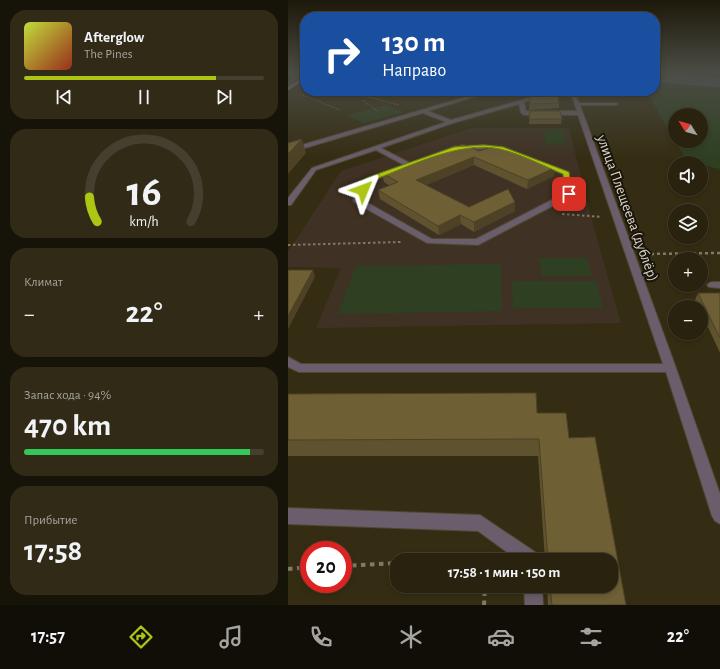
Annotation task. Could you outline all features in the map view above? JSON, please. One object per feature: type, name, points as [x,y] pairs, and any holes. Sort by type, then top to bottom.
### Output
[{"type":"street","points":[[288,151],[456,101]]},
{"type":"street","points":[[288,203],[314,169],[451,122],[520,101]]},
{"type":"street","points":[[521,101],[524,113],[616,104]]},
{"type":"street","name":"улица Плещеева (дублёр)","points":[[575,101],[628,254],[716,492],[720,516]]},
{"type":"street","points":[[423,111],[451,122]]},
{"type":"street","points":[[377,148],[410,165]]},
{"type":"street","points":[[456,148],[501,148],[566,173],[569,194],[535,212],[478,242],[430,241],[357,200],[368,180],[456,148]]},
{"type":"street","points":[[288,361],[299,368],[670,368]]},
{"type":"street","points":[[288,516],[480,523],[522,553]]},
{"type":"street","points":[[533,593],[534,605]]},
{"type":"path","points":[[319,101],[340,110]]},
{"type":"path","points":[[388,101],[423,111]]},
{"type":"path","points":[[535,212],[590,218],[615,216]]},
{"type":"path","points":[[288,245],[430,241]]},
{"type":"path","points":[[628,254],[720,253]]},
{"type":"path","points":[[352,566],[390,563]]},
{"type":"path","points":[[288,568],[300,568]]},
{"type":"path","points":[[484,605],[485,593]]},
{"type":"shaded area","points":[[471,128],[569,128],[591,217],[621,323],[316,328],[341,268],[288,267],[288,252],[341,171]]},
{"type":"green space","points":[[652,101],[720,101],[720,169],[708,166],[708,156],[684,156],[679,148],[708,148],[708,108],[668,108],[668,129]]},
{"type":"green space","points":[[386,105],[404,112],[364,123],[346,115]]},
{"type":"green space","points":[[544,130],[563,130],[566,145],[546,145]]},
{"type":"green space","points":[[539,258],[587,258],[592,276],[542,276]]},
{"type":"green space","points":[[501,264],[502,311],[338,314],[356,266]]},
{"type":"green space","points":[[512,281],[596,281],[603,308],[513,308]]},
{"type":"building","points":[[530,101],[559,101],[559,103],[530,104]]},
{"type":"building","points":[[530,111],[560,111],[562,119],[529,119]]},
{"type":"building","points":[[302,139],[288,154],[288,143]]},
{"type":"building","points":[[463,144],[479,151],[496,145],[554,168],[528,180],[474,157],[416,180],[469,207],[508,189],[515,202],[474,222],[460,215],[438,226],[378,190],[398,182],[382,173]]},
{"type":"building","points":[[288,270],[313,270],[288,316]]},
{"type":"building","points":[[698,293],[720,293],[720,338],[708,313],[708,300],[701,300]]},
{"type":"building","points":[[536,393],[537,413],[566,413],[569,438],[595,437],[616,553],[547,553],[539,439],[288,440],[288,394]]},
{"type":"building","points":[[618,562],[626,605],[552,605],[551,593],[618,593]]},
{"type":"route","points":[[363,190],[368,180],[456,148],[484,147],[501,148],[566,173],[569,194]]}]
